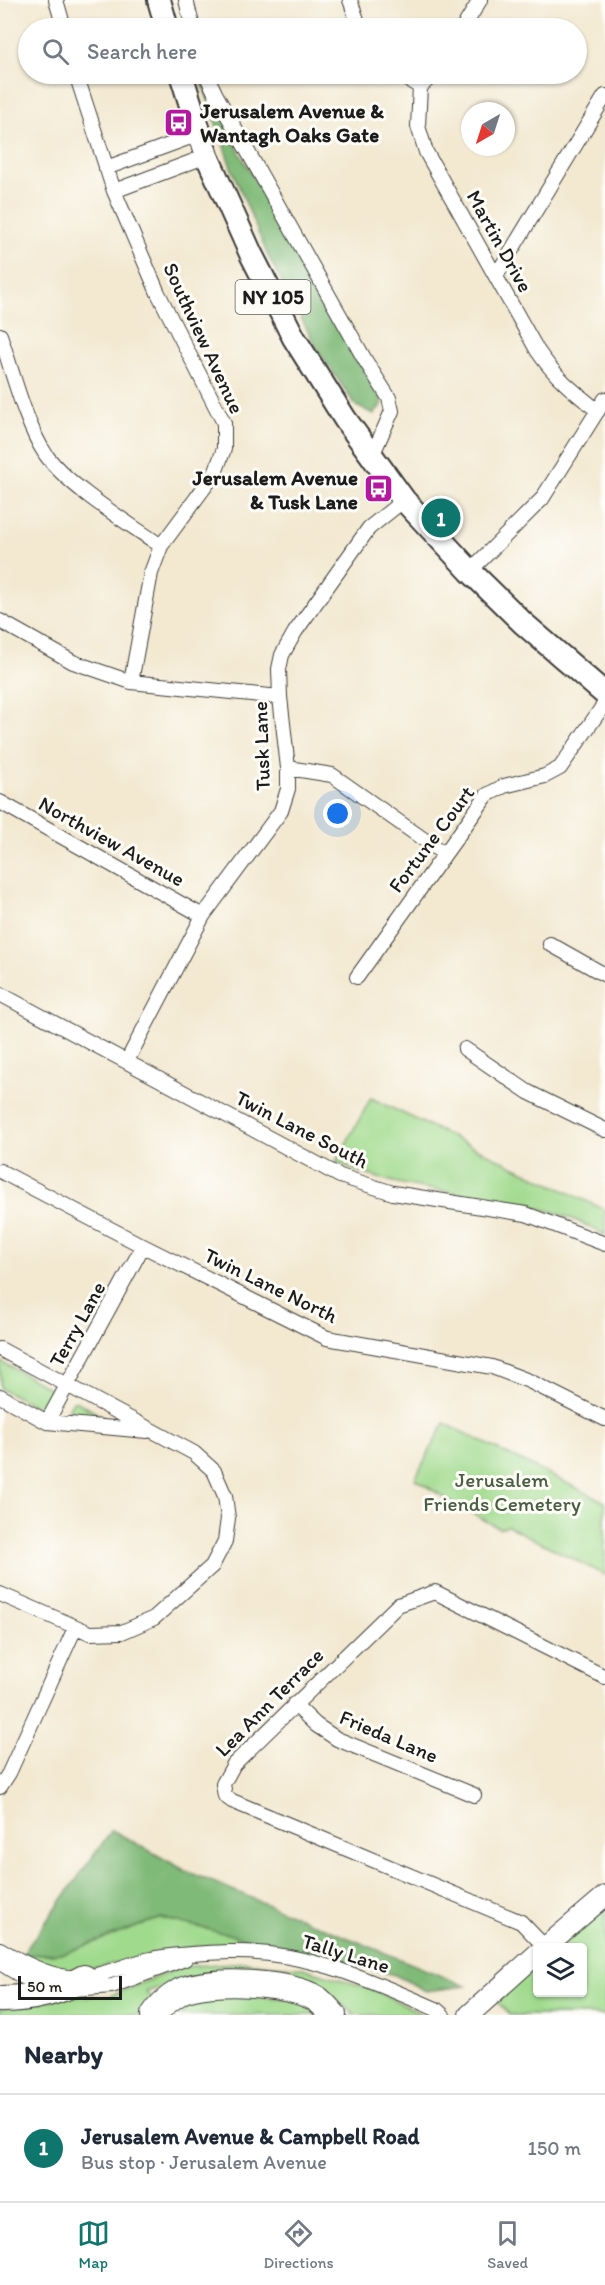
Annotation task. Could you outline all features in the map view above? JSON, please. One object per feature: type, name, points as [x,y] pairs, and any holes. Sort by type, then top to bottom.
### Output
[{"type":"highway","points":[[0,1999],[16,1999],[74,1983]]},
{"type":"highway","points":[[154,2015],[159,2007],[182,1991],[204,1985],[231,1983],[298,1991],[317,1999],[333,2015]]},
{"type":"main road","points":[[159,0],[164,18]]},
{"type":"main road","name":"NY 105","points":[[184,84],[207,156],[251,254],[294,338],[345,419],[404,500],[470,571],[523,623],[605,693]]},
{"type":"main road","points":[[550,1943],[605,1896]]},
{"type":"main road","points":[[468,2015],[533,1957]]},
{"type":"street","points":[[56,0],[61,18]]},
{"type":"street","points":[[186,0],[190,18]]},
{"type":"street","points":[[350,0],[356,18]]},
{"type":"street","points":[[469,18],[480,0]]},
{"type":"street","name":"Southview Avenue","points":[[79,84],[114,191],[158,293],[224,423],[224,450],[215,473],[161,546],[151,573],[131,682]]},
{"type":"street","points":[[211,84],[365,360],[389,398],[392,411],[372,456]]},
{"type":"street","points":[[415,84],[420,87],[423,84]]},
{"type":"street","name":"Martin Drive","points":[[420,87],[418,126],[426,152],[496,276],[552,372],[567,387],[602,405]]},
{"type":"street","points":[[496,276],[605,96]]},
{"type":"street","points":[[106,168],[199,134]]},
{"type":"street","points":[[114,191],[207,156]]},
{"type":"street","points":[[0,335],[35,436],[47,456],[69,480],[161,546]]},
{"type":"street","points":[[470,571],[542,499],[602,405]]},
{"type":"street","name":"Tusk Lane","points":[[127,1061],[203,916],[281,812],[288,789],[288,768],[280,697],[281,662],[295,632],[369,528],[404,500]]},
{"type":"street","points":[[0,621],[73,662],[131,682],[280,697]]},
{"type":"street","name":"Fortune Court","points":[[357,977],[487,795],[504,786],[545,776],[560,768],[605,703]]},
{"type":"street","points":[[288,768],[332,775],[443,854]]},
{"type":"street","name":"Northview Avenue","points":[[0,802],[203,916]]},
{"type":"street","points":[[550,944],[605,975]]},
{"type":"street","name":"Twin Lane South","points":[[0,994],[340,1176],[393,1193],[526,1214],[605,1244]]},
{"type":"street","points":[[465,1049],[528,1092],[605,1130]]},
{"type":"street","name":"Twin Lane North","points":[[0,1171],[327,1338],[492,1367],[529,1381],[605,1419]]},
{"type":"street","name":"Terry Lane","points":[[47,1422],[143,1246]]},
{"type":"street","points":[[0,1349],[194,1453],[214,1471],[225,1496],[228,1518],[225,1541],[212,1566],[154,1618],[122,1632],[90,1633],[0,1594]]},
{"type":"street","points":[[0,1396],[47,1422],[152,1432]]},
{"type":"street","name":"Lea Ann Terrace","points":[[541,1943],[521,1922],[225,1796],[223,1784],[228,1771],[294,1704],[398,1605],[435,1592],[605,1677]]},
{"type":"street","points":[[0,1787],[5,1770],[75,1628]]},
{"type":"street","name":"Frieda Lane","points":[[294,1704],[316,1725],[337,1738],[474,1795]]},
{"type":"street","name":"Tally Lane","points":[[0,1949],[21,1962],[74,1983],[85,1990],[112,1986],[195,1955]]},
{"type":"street","name":"Tally Lane","points":[[0,1963],[23,1977],[74,1983],[152,1958],[228,1952],[271,1954],[316,1961],[359,1975],[436,2009],[443,2015]]},
{"type":"green space","points":[[202,84],[383,403],[374,414],[356,406],[318,350],[268,256],[232,170]]},
{"type":"green space","points":[[371,1098],[605,1210],[605,1235],[571,1218],[531,1206],[390,1181],[336,1162]]},
{"type":"green space","points":[[0,1361],[49,1388],[52,1398],[49,1404],[38,1408],[0,1388]]},
{"type":"green space","points":[[73,1401],[103,1417],[100,1419],[71,1416],[68,1410]]},
{"type":"green space","name":"Jerusalem Friends Cemetery","points":[[444,1423],[605,1502],[605,1575],[508,1526],[499,1528],[415,1479]]},
{"type":"green space","points":[[112,1830],[186,1871],[466,1986],[426,1991],[395,1975],[161,1918],[65,1953],[22,1955]]},
{"type":"green space","points":[[605,1904],[605,2015],[510,2015],[497,2002],[533,1969],[533,1997],[587,1997],[587,1943],[561,1943]]},
{"type":"green space","points":[[161,1918],[297,1950],[242,1942],[189,1948],[80,1971],[50,1967],[22,1955],[65,1953]]},
{"type":"green space","points":[[245,1962],[303,1968],[372,1989],[419,2012],[420,2015],[351,2015],[353,2011],[308,1987],[190,1978],[146,1992],[154,2000],[142,2015],[0,2015],[0,2009],[68,1997],[110,1996],[181,1967]]},
{"type":"green space","points":[[192,1993],[301,1999],[323,2015],[163,2015]]},
{"type":"place","name":"Jerusalem Avenue & Wantagh Oaks Gate","points":[[179,122]]},
{"type":"place","name":"Jerusalem Avenue & Tusk Lane","points":[[379,489]]},
{"type":"place","name":"Jerusalem Avenue & Campbell Road","points":[[441,518]]}]
